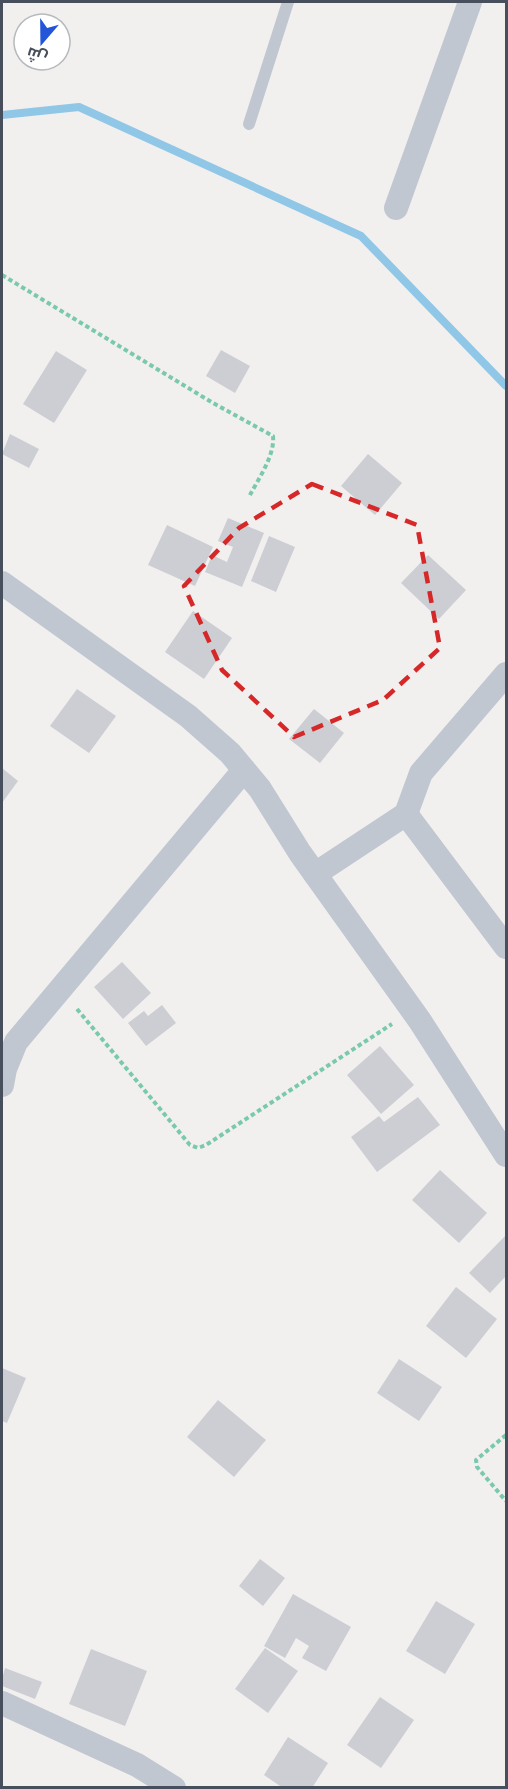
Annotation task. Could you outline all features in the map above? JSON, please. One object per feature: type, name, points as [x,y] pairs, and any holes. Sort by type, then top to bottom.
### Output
[{"type":"street","points":[[396,208],[470,2]]},
{"type":"street","points":[[2,583],[188,716],[230,753],[260,789],[315,874],[412,1011],[507,1155]]},
{"type":"street","points":[[315,874],[406,814],[421,773],[507,674]]},
{"type":"street","points":[[2,1085],[5,1069],[16,1042],[244,770]]},
{"type":"street","points":[[406,814],[507,947]]},
{"type":"street","points":[[5,1710],[137,1766],[174,1788]]},
{"type":"lane","points":[[249,124],[288,2]]},
{"type":"path","points":[[2,275],[213,404],[273,436],[274,445],[249,497]]},
{"type":"path","points":[[61,989],[190,1145],[198,1148],[412,1011]]},
{"type":"path","points":[[507,1435],[476,1460],[477,1467],[507,1501]]},
{"type":"highlighted area","points":[[312,484],[417,525],[440,648],[383,700],[294,737],[222,670],[184,586],[239,528]]},
{"type":"building","points":[[221,350],[250,366],[235,393],[206,376]]},
{"type":"building","points":[[56,351],[87,370],[54,423],[23,404]]},
{"type":"building","points":[[10,434],[39,449],[29,468],[2,454]]},
{"type":"building","points":[[368,454],[402,483],[375,515],[341,486]]},
{"type":"building","points":[[228,518],[264,533],[242,587],[205,572],[212,555],[227,562],[233,547],[218,541]]},
{"type":"building","points":[[167,525],[213,547],[195,586],[148,565]]},
{"type":"building","points":[[269,536],[295,547],[276,592],[251,581]]},
{"type":"building","points":[[428,555],[466,590],[439,619],[401,583]]},
{"type":"building","points":[[193,611],[232,638],[204,679],[165,652]]},
{"type":"building","points":[[77,689],[116,716],[89,753],[50,726]]},
{"type":"building","points":[[314,709],[344,733],[320,763],[289,739]]},
{"type":"building","points":[[2,768],[18,781],[2,803]]},
{"type":"building","points":[[122,962],[151,993],[123,1019],[94,987]]},
{"type":"building","points":[[162,1005],[176,1023],[146,1046],[128,1023],[144,1011],[148,1016]]},
{"type":"building","points":[[380,1046],[414,1085],[381,1114],[347,1075]]},
{"type":"building","points":[[418,1097],[440,1125],[377,1172],[351,1137],[379,1116],[384,1122]]},
{"type":"building","points":[[440,1170],[487,1213],[459,1243],[412,1200]]},
{"type":"building","points":[[506,1235],[506,1276],[490,1293],[469,1273]]},
{"type":"building","points":[[456,1287],[497,1319],[466,1358],[426,1326]]},
{"type":"building","points":[[399,1359],[442,1387],[419,1421],[377,1393]]},
{"type":"building","points":[[2,1368],[26,1378],[7,1423],[2,1421]]},
{"type":"building","points":[[218,1400],[266,1440],[234,1477],[187,1437]]},
{"type":"building","points":[[260,1559],[285,1578],[263,1606],[239,1586]]},
{"type":"building","points":[[293,1594],[351,1627],[326,1671],[302,1658],[309,1646],[296,1638],[285,1658],[264,1646]]},
{"type":"building","points":[[436,1601],[475,1624],[445,1674],[406,1651]]},
{"type":"building","points":[[265,1648],[298,1671],[268,1713],[235,1689]]},
{"type":"building","points":[[91,1649],[147,1671],[125,1726],[69,1704]]},
{"type":"building","points":[[5,1668],[42,1682],[35,1699],[2,1686]]},
{"type":"building","points":[[380,1697],[414,1720],[381,1768],[347,1745]]},
{"type":"building","points":[[288,1737],[328,1763],[312,1788],[283,1788],[264,1775]]},
{"type":"waterway","points":[[2,115],[79,107],[361,236],[506,386]]}]
